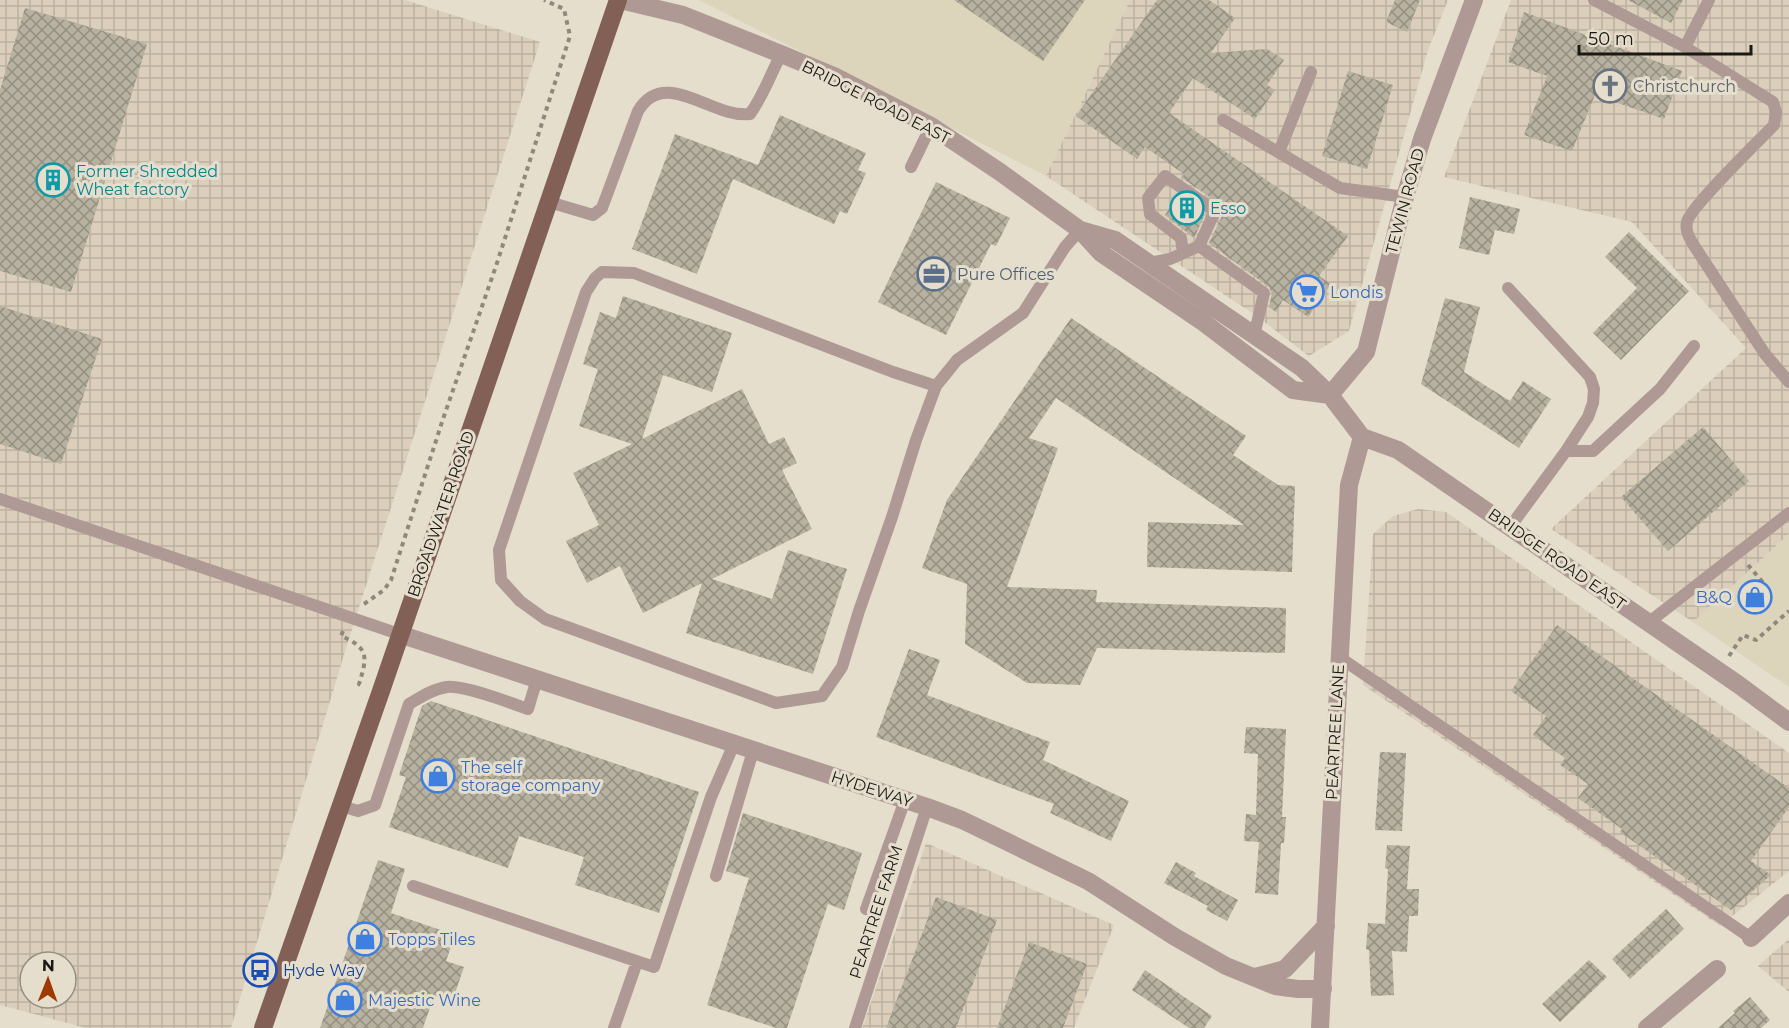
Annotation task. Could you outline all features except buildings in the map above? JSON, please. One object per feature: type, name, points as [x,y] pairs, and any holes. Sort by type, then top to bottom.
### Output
[{"type":"main road","name":"BROADWATER ROAD","points":[[263,1028],[619,0]]},
{"type":"street","name":"BRIDGE ROAD EAST","points":[[619,0],[683,15],[782,54],[834,76],[931,126],[1080,230],[1101,253],[1203,322],[1293,390],[1330,395]]},
{"type":"street","name":"TEWIN ROAD","points":[[1330,395],[1366,352],[1405,196],[1422,139],[1474,0]]},
{"type":"street","name":"BRIDGE ROAD EAST","points":[[1080,230],[1115,240],[1302,368],[1330,395],[1362,437],[1398,450],[1789,722]]},
{"type":"street","name":"PEARTREE LANE","points":[[1320,1028],[1349,484],[1362,437]]},
{"type":"street","name":"HYDEWAY","points":[[399,634],[962,820],[1088,881],[1175,937],[1226,966],[1275,986],[1323,989]]},
{"type":"street","points":[[1751,938],[1789,903]]},
{"type":"street","points":[[1255,977],[1285,969],[1326,926]]},
{"type":"street","points":[[1647,1028],[1717,969]]},
{"type":"lane","points":[[1594,0],[1685,47],[1773,102],[1776,112],[1774,125],[1701,200],[1687,220],[1686,230],[1765,354],[1789,382]]},
{"type":"lane","points":[[1685,47],[1709,0]]},
{"type":"lane","points":[[549,202],[593,215],[602,208],[638,111],[651,95],[664,92],[678,93],[740,116],[750,114],[758,103],[782,54]]},
{"type":"lane","points":[[1279,152],[1311,72]]},
{"type":"lane","points":[[1223,120],[1340,189],[1405,196]]},
{"type":"lane","points":[[911,167],[931,126]]},
{"type":"lane","points":[[1149,263],[1170,259],[1199,246],[1215,211],[1165,176],[1148,198],[1150,214],[1181,238],[1183,253]]},
{"type":"lane","points":[[936,386],[893,372],[634,273],[602,272],[586,292],[499,550],[501,580],[520,601],[545,619],[776,703],[822,696],[842,668],[858,610],[936,386],[957,360],[1023,313],[1065,247],[1080,230]]},
{"type":"lane","points":[[1199,246],[1264,293],[1254,336]]},
{"type":"lane","points":[[1508,288],[1590,377],[1594,389],[1593,403],[1588,417],[1510,527]]},
{"type":"lane","points":[[1566,451],[1593,451],[1660,388],[1694,346]]},
{"type":"lane","points":[[0,499],[399,634]]},
{"type":"lane","points":[[1648,623],[1789,513]]},
{"type":"lane","points":[[1339,657],[1751,938]]},
{"type":"lane","points":[[341,806],[358,811],[375,805],[409,704],[427,693],[449,687],[472,691],[528,709],[537,679]]},
{"type":"lane","points":[[413,886],[654,967],[711,797],[734,744]]},
{"type":"lane","points":[[716,876],[753,751]]},
{"type":"lane","points":[[866,909],[904,800]]},
{"type":"lane","name":"PEARTREE FARM","points":[[855,1028],[927,807]]},
{"type":"lane","points":[[614,1028],[637,962]]},
{"type":"path","points":[[358,604],[365,604],[384,590],[391,580],[501,252],[570,36],[564,9],[544,0]]},
{"type":"path","points":[[1737,553],[1766,586]]},
{"type":"path","points":[[1718,671],[1743,635],[1755,640],[1789,611]]},
{"type":"path","points":[[341,636],[353,641],[362,649],[366,661],[359,684]]},
{"type":"shaded area","points":[[0,0],[405,0],[540,42],[347,645],[231,1028],[86,1028],[19,1010],[78,1010],[78,950],[18,950],[18,1010],[0,1005]]},
{"type":"shaded area","points":[[699,0],[1130,0],[1046,176]]},
{"type":"shaded area","points":[[1130,0],[1448,0],[1428,50],[1349,331],[1309,356],[1258,317],[1046,176]]},
{"type":"shaded area","points":[[1511,0],[1789,0],[1789,534],[1693,622],[1551,529],[1746,348],[1632,222],[1444,177]]},
{"type":"shaded area","points":[[1418,509],[1446,512],[1789,753],[1789,871],[1720,926],[1363,685],[1373,534],[1393,516]]},
{"type":"shaded area","name":"B&Q","points":[[1789,534],[1789,687],[1693,622]]},
{"type":"shaded area","points":[[926,843],[1114,925],[1074,1028],[862,1028]]},
{"type":"shaded area","points":[[1789,939],[1789,992],[1758,966]]},
{"type":"place","name":"Christchurch","points":[[1610,86]]},
{"type":"place","name":"Former Shredded Wheat factory","points":[[53,180]]},
{"type":"place","name":"Esso","points":[[1187,208]]},
{"type":"place","name":"Pure Offices","points":[[934,274]]},
{"type":"place","name":"Londis","points":[[1307,292]]},
{"type":"place","name":"B&Q","points":[[1755,597]]},
{"type":"place","name":"The self storage company","points":[[438,776]]},
{"type":"place","name":"Topps Tiles","points":[[365,939]]},
{"type":"place","name":"Hyde Way","points":[[260,970]]},
{"type":"place","name":"Majestic Wine","points":[[345,1000]]}]
